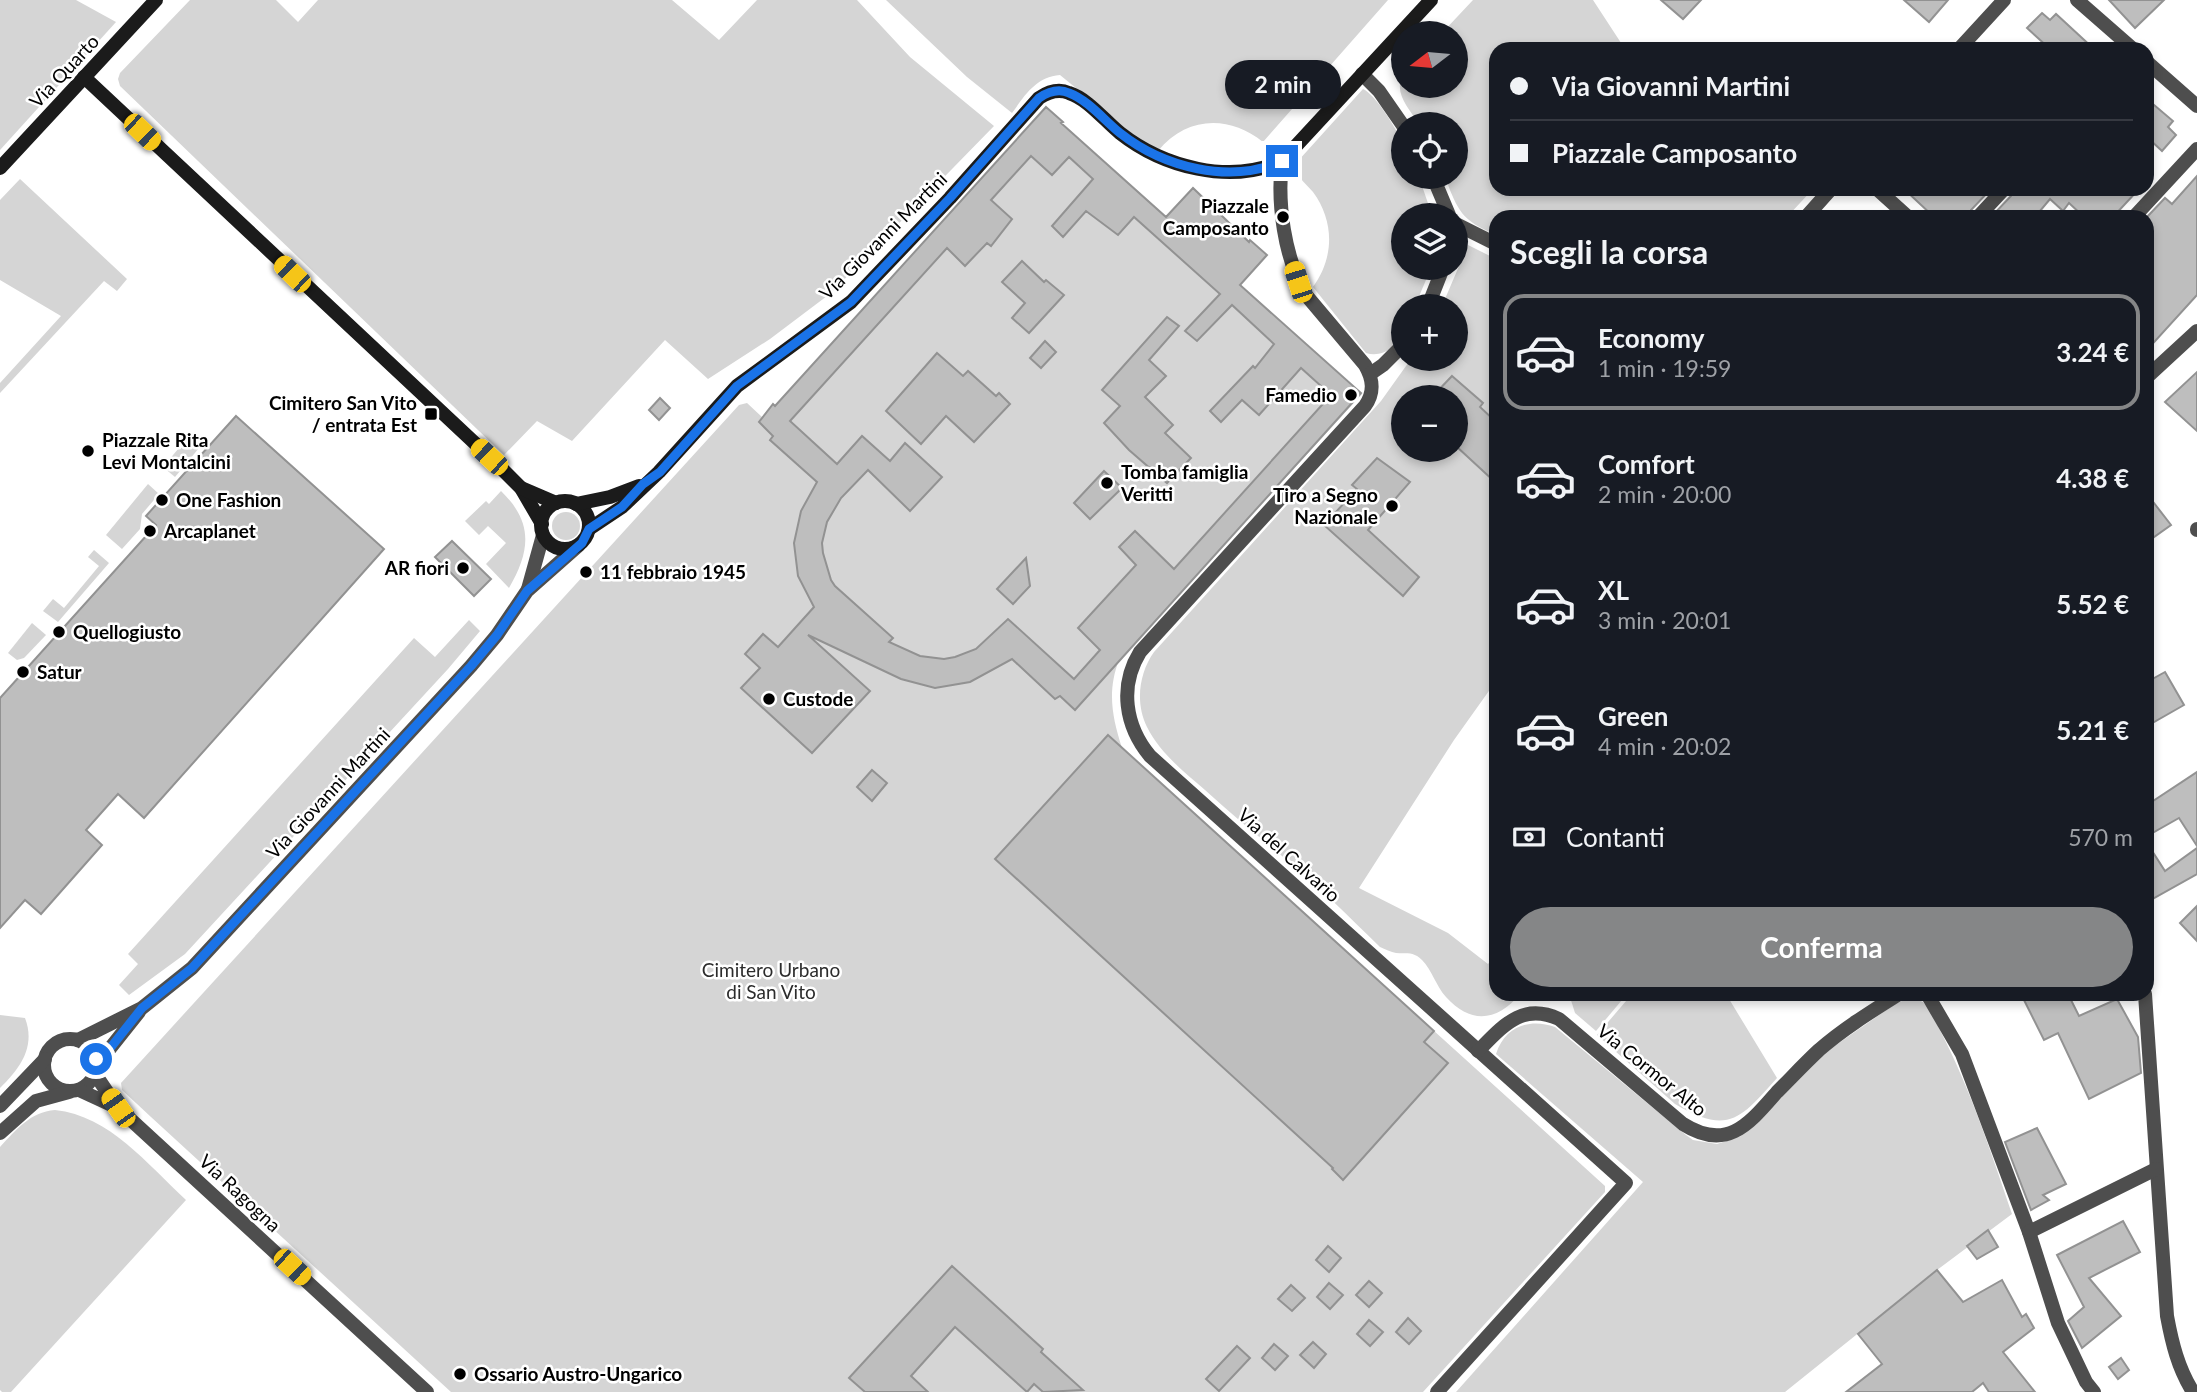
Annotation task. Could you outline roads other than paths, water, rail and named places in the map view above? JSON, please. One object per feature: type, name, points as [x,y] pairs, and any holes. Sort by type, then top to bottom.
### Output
[{"type":"street","name":"Via Quarto","points":[[0,167],[156,0]]},
{"type":"street","points":[[1391,357],[1370,374],[1357,354],[1306,295],[1293,267],[1283,219],[1280,188],[1282,161],[1431,0]]},
{"type":"street","points":[[1965,42],[2004,0]]},
{"type":"street","points":[[2077,0],[2124,42]]},
{"type":"street","points":[[2154,68],[2197,106]]},
{"type":"street","points":[[1362,74],[1379,91],[1394,112]]},
{"type":"street","points":[[84,77],[521,488],[550,544],[556,548],[572,549],[585,540],[589,529],[587,514],[576,504],[556,503],[521,488]]},
{"type":"street","name":"Via Giovanni Martini","points":[[589,529],[622,507],[643,484],[660,472],[737,386],[851,302],[950,198],[1039,98],[1054,91],[1071,93],[1130,140],[1154,155],[1176,163],[1219,171],[1259,169],[1282,161]]},
{"type":"street","points":[[2154,195],[2197,149]]},
{"type":"street","points":[[1812,210],[1825,196]]},
{"type":"street","points":[[1885,196],[1900,210]]},
{"type":"street","points":[[1984,210],[1998,196]]},
{"type":"street","points":[[2140,210],[2153,196]]},
{"type":"street","points":[[1468,230],[1489,240]]},
{"type":"street","points":[[2154,371],[2197,331]]},
{"type":"street","name":"Via del Calvario","points":[[1370,374],[1372,393],[1365,406],[1140,652],[1130,673],[1127,698],[1129,714],[1142,746],[1150,756],[1626,1183],[1437,1392]]},
{"type":"street","name":"Via Giovanni Martini","points":[[576,504],[610,497],[643,484]]},
{"type":"street","points":[[542,529],[546,512],[556,503]]},
{"type":"street","name":"Via Giovanni Martini","points":[[527,591],[542,529]]},
{"type":"street","name":"Via Giovanni Martini","points":[[78,1040],[142,1008],[192,968],[462,676],[497,635],[527,591],[579,545]]},
{"type":"street","name":"Via Cormor Alto","points":[[1478,1051],[1501,1028],[1526,1013],[1548,1014],[1559,1019],[1683,1124],[1696,1132],[1719,1135],[1752,1121],[1820,1049],[1888,1001]]},
{"type":"street","points":[[1931,1001],[1962,1054],[2029,1232],[2058,1323],[2094,1392]]},
{"type":"street","points":[[2145,1001],[2167,1315],[2174,1348],[2193,1392]]},
{"type":"street","name":"Via Giovanni Martini","points":[[96,1070],[142,1008]]},
{"type":"street","points":[[0,1133],[36,1101],[76,1090],[92,1080],[96,1070],[93,1053],[84,1042],[64,1039],[48,1051],[44,1067],[50,1082],[57,1087],[76,1090]]},
{"type":"street","points":[[0,1107],[45,1059]]},
{"type":"street","name":"Via Ragogna","points":[[96,1070],[118,1108],[427,1392]]},
{"type":"street","name":"Via Ragogna","points":[[76,1090],[118,1108]]},
{"type":"street","points":[[2029,1232],[2157,1169]]},
{"type":"place","name":"Piazzale Camposanto","points":[[1283,217]]},
{"type":"place","name":"Famedio","points":[[1351,395]]},
{"type":"place","name":"Cimitero San Vito / entrata Est","points":[[431,414]]},
{"type":"place","name":"Piazzale Rita Levi Montalcini","points":[[88,451]]},
{"type":"place","name":"Tomba famiglia Veritti","points":[[1107,483]]},
{"type":"place","name":"One Fashion","points":[[162,500]]},
{"type":"place","name":"Tiro a Segno Nazionale","points":[[1392,506]]},
{"type":"place","name":"Arcaplanet","points":[[150,531]]},
{"type":"place","name":"AR fiori","points":[[463,568]]},
{"type":"place","name":"11 febbraio 1945","points":[[586,572]]},
{"type":"place","name":"Quellogiusto","points":[[59,632]]},
{"type":"place","name":"Satur","points":[[23,672]]},
{"type":"place","name":"Custode","points":[[769,699]]},
{"type":"place","name":"Ossario Austro-Ungarico","points":[[460,1374]]},
{"type":"park label","name":"Cimitero Urbano di San Vito","points":[[771,981]]}]
